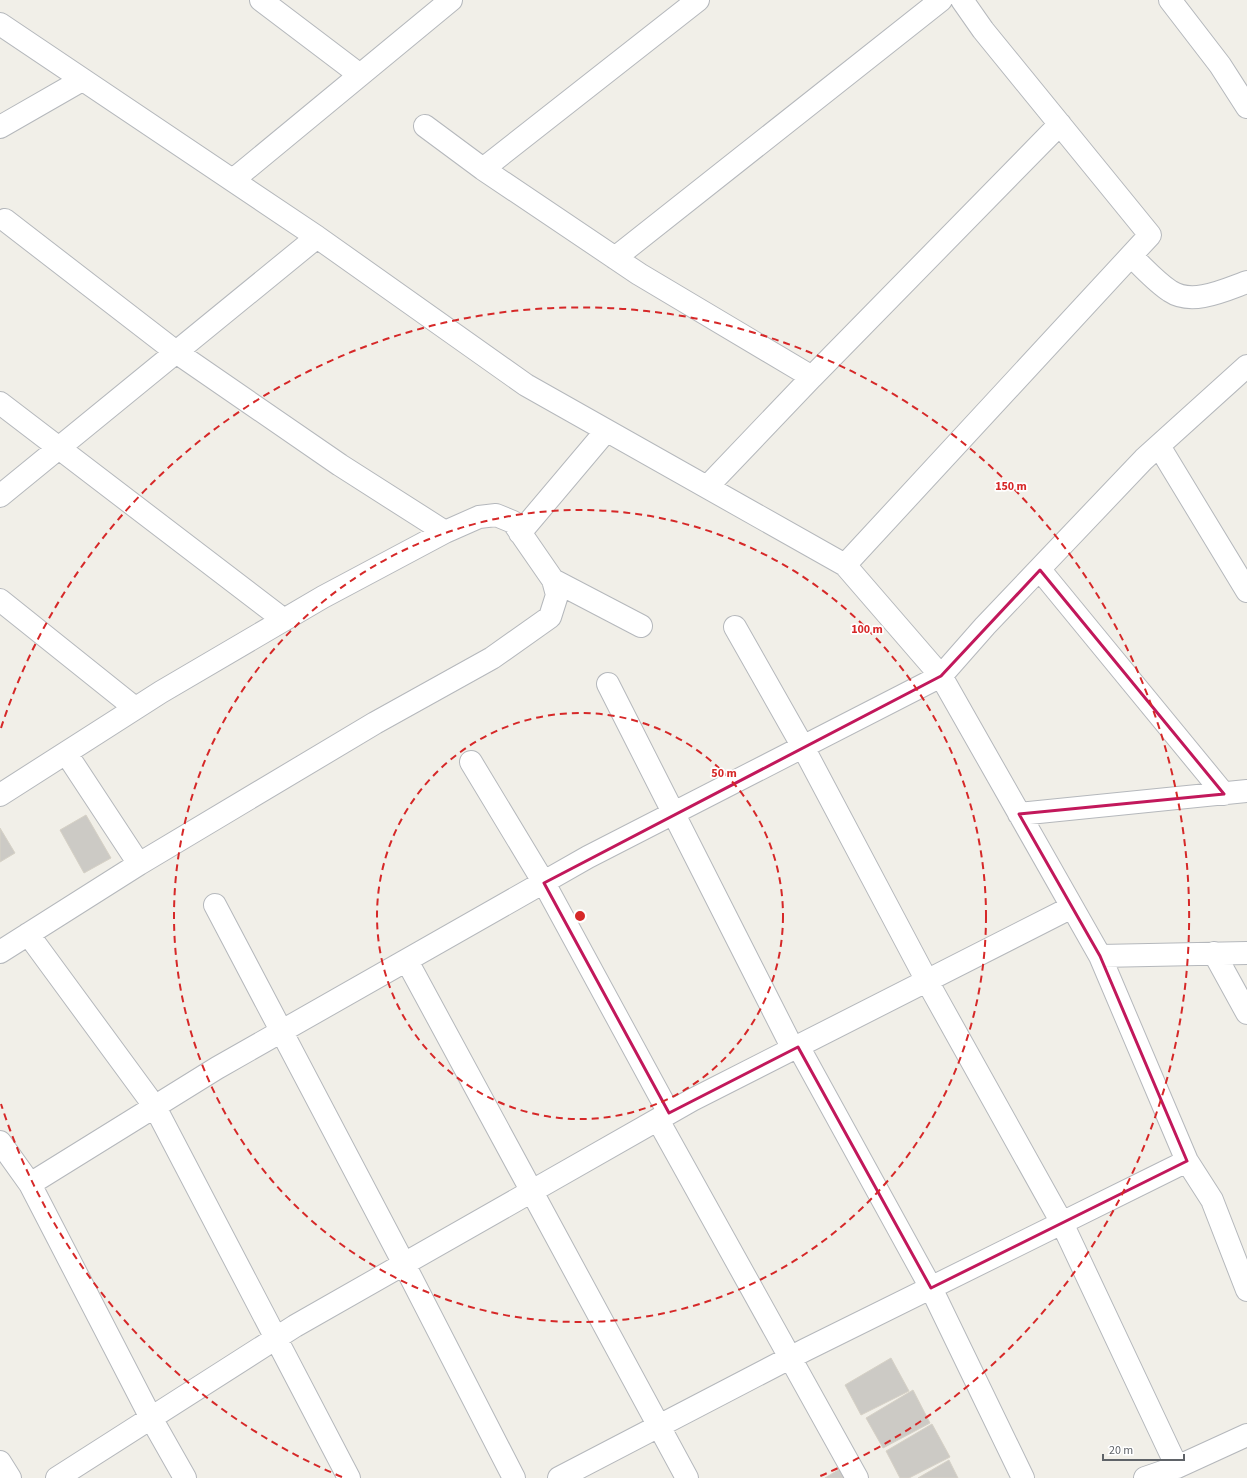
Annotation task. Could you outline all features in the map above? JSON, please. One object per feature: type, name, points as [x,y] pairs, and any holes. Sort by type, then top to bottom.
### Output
[{"type":"street","points":[[261,0],[360,75]]},
{"type":"street","points":[[233,180],[451,0]]},
{"type":"street","points":[[482,169],[698,0]]},
{"type":"street","points":[[615,258],[941,0]]},
{"type":"street","points":[[845,565],[1150,235],[983,30],[962,0]]},
{"type":"street","points":[[1170,0],[1220,65],[1247,107]]},
{"type":"street","points":[[0,24],[317,237],[526,385],[845,565],[941,676],[1100,956],[1188,1161],[1212,1200],[1247,1290]]},
{"type":"street","points":[[0,127],[82,80]]},
{"type":"street","points":[[707,487],[812,377],[1060,124]]},
{"type":"street","points":[[425,126],[482,169],[615,258],[812,377]]},
{"type":"street","points":[[5,220],[176,352],[340,465],[445,532]]},
{"type":"street","points":[[0,496],[317,237]]},
{"type":"street","points":[[1131,256],[1170,292],[1182,296],[1193,297],[1216,293],[1247,282]]},
{"type":"street","points":[[30,1184],[282,1032],[588,857],[941,676],[1159,446],[1247,366]]},
{"type":"street","points":[[0,404],[284,620]]},
{"type":"street","points":[[520,533],[606,430]]},
{"type":"street","points":[[1159,446],[1246,586]]},
{"type":"street","points":[[0,952],[139,864],[375,723],[492,658],[550,617],[557,595],[553,580],[513,522],[496,515],[479,517],[445,532],[322,597],[135,708],[66,753],[4,787]]},
{"type":"street","points":[[1040,570],[1224,794]]},
{"type":"street","points":[[553,580],[641,626]]},
{"type":"street","points":[[0,600],[135,708]]},
{"type":"street","points":[[735,627],[803,746],[927,981],[1062,1223],[1177,1467]]},
{"type":"street","points":[[608,684],[673,814],[795,1048],[931,1288],[1023,1478]]},
{"type":"street","points":[[66,753],[139,864]]},
{"type":"street","points":[[471,762],[544,883],[791,1358],[857,1478]]},
{"type":"street","points":[[1019,814],[1247,791]]},
{"type":"street","points":[[215,905],[404,1264],[514,1478]]},
{"type":"street","points":[[57,1478],[276,1339],[404,1264],[664,1116],[1072,907]]},
{"type":"street","points":[[28,934],[156,1107],[349,1478]]},
{"type":"street","points":[[1100,956],[1247,953]]},
{"type":"street","points":[[1214,954],[1247,1013]]},
{"type":"street","points":[[407,960],[687,1478]]},
{"type":"street","points":[[0,1142],[30,1184],[152,1418],[185,1478]]},
{"type":"street","points":[[559,1478],[791,1358],[1188,1161]]},
{"type":"street","points":[[1150,1477],[1177,1467],[1247,1435]]},
{"type":"street","points":[[0,1462],[10,1478]]},
{"type":"highlighted area","points":[[1040,570],[1224,794],[1019,814],[1100,956],[1187,1161],[931,1288],[798,1047],[669,1113],[544,883],[941,676]]},
{"type":"building","points":[[86,815],[111,858],[84,873],[60,830]]},
{"type":"building","points":[[0,828],[15,853],[0,862]]},
{"type":"building","points":[[891,1358],[909,1391],[861,1415],[845,1385]]},
{"type":"building","points":[[913,1390],[930,1423],[883,1448],[866,1418]]},
{"type":"building","points":[[932,1424],[950,1457],[909,1478],[900,1478],[886,1451]]},
{"type":"building","points":[[949,1460],[958,1478],[918,1478]]},
{"type":"building","points":[[843,1467],[849,1478],[825,1478]]}]
